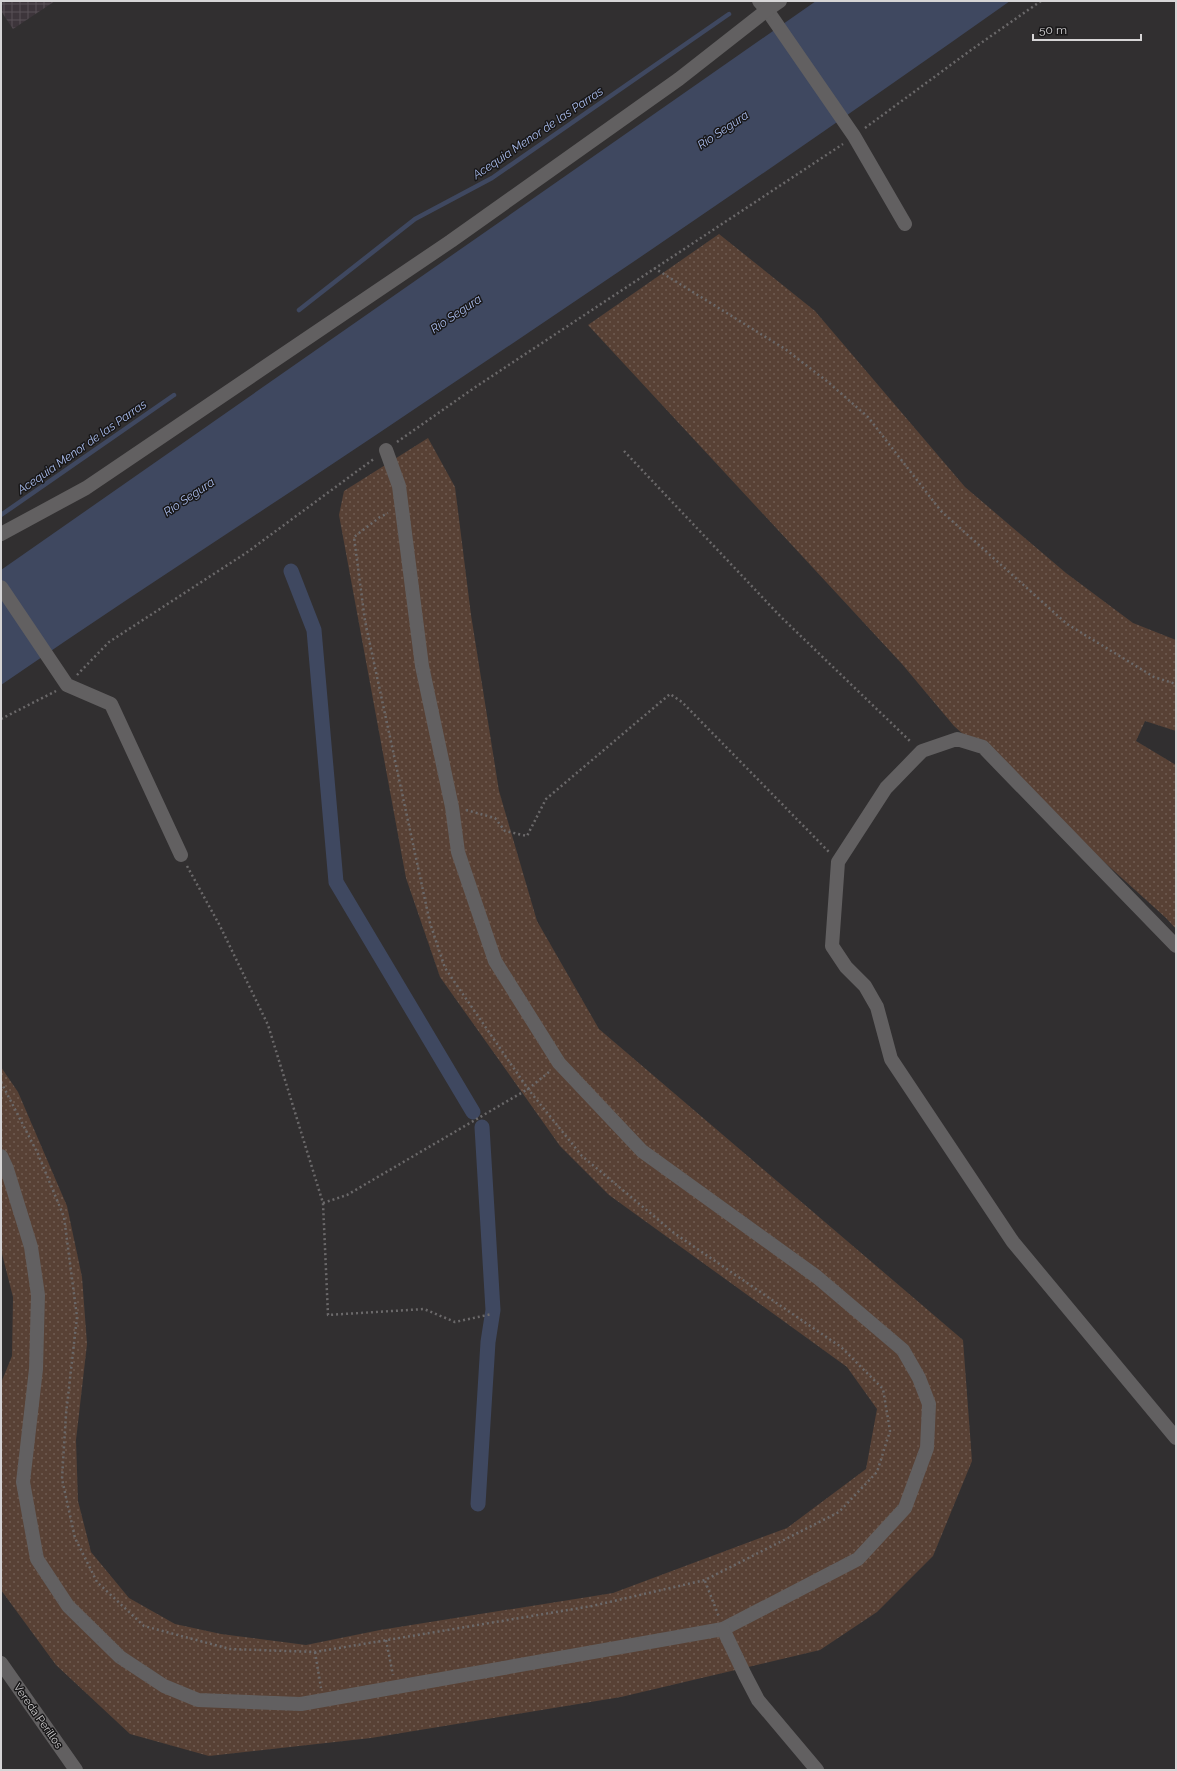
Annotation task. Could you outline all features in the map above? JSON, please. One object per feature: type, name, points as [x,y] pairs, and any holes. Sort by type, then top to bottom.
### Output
[{"type":"street","points":[[1,534],[86,488],[451,241],[679,79],[763,5],[780,1]]},
{"type":"street","points":[[763,5],[854,136],[905,224]]},
{"type":"street","points":[[1,1156],[7,1169],[31,1247],[38,1295],[36,1369],[22,1482],[36,1559],[73,1611],[120,1657],[164,1686],[198,1700],[301,1704],[724,1628],[858,1559],[905,1508],[927,1448],[929,1404],[919,1378],[903,1350],[818,1277],[642,1151],[558,1063],[495,961],[458,852],[452,807],[422,666],[399,486],[386,450]]},
{"type":"street","points":[[1,586],[67,685],[111,704],[181,855]]},
{"type":"street","points":[[1176,946],[983,747],[957,740],[922,751],[886,788],[838,862],[832,946],[846,967],[865,986],[877,1007],[891,1059],[1013,1242],[1176,1438]]},
{"type":"street","points":[[724,1628],[758,1700],[817,1770]]},
{"type":"street","name":"Vereda Perillos","points":[[1,1663],[76,1770]]},
{"type":"path","points":[[1,719],[67,685],[109,642],[246,553],[386,450],[474,388],[854,136],[971,50],[1041,1]]},
{"type":"path","points":[[654,268],[785,349],[828,382],[868,417],[941,511],[1067,624],[1154,677],[1176,684]]},
{"type":"path","points":[[624,451],[781,617],[922,751]]},
{"type":"path","points":[[1,1082],[38,1154],[64,1217],[77,1317],[66,1414],[62,1480],[75,1538],[97,1582],[144,1626],[230,1649],[315,1652],[592,1606],[705,1580],[839,1512],[878,1472],[890,1431],[883,1389],[841,1347],[674,1233],[582,1156],[528,1089],[445,968],[428,915],[365,621],[354,537],[380,517],[402,506]]},
{"type":"path","points":[[452,807],[495,818],[505,831],[527,836],[546,800],[670,694],[682,702],[838,862]]},
{"type":"path","points":[[181,855],[220,926],[268,1025],[323,1203],[328,1314],[424,1309],[455,1322],[492,1314]]},
{"type":"path","points":[[323,1203],[347,1195],[528,1089],[558,1063]]},
{"type":"path","points":[[705,1580],[724,1628]]},
{"type":"path","points":[[386,1640],[395,1687]]},
{"type":"path","points":[[315,1652],[323,1700]]},
{"type":"shaded area","points":[[1,1],[55,1],[13,29],[1,11]]},
{"type":"shaded area","points":[[719,234],[815,311],[965,487],[1066,573],[1133,623],[1176,640],[1176,731],[1145,721],[1136,741],[1176,765],[1176,929],[1166,918],[954,726],[902,664],[588,325]]},
{"type":"shaded area","points":[[428,438],[455,487],[471,615],[499,791],[537,921],[599,1029],[963,1340],[972,1461],[933,1556],[877,1612],[820,1650],[621,1697],[371,1738],[209,1756],[130,1734],[56,1665],[1,1590],[1,1383],[12,1356],[13,1297],[1,1250],[1,1067],[18,1092],[67,1206],[82,1277],[87,1344],[76,1440],[78,1501],[91,1552],[129,1598],[175,1624],[221,1634],[306,1645],[380,1630],[613,1593],[787,1528],[866,1469],[877,1409],[847,1367],[609,1195],[560,1146],[440,977],[406,878],[339,515],[344,491]]},
{"type":"water","name":"Río Segura","points":[[816,1],[1010,1],[790,155],[642,256],[1,685],[1,570]]},
{"type":"waterway","name":"Acequia Menor de las Parras","points":[[299,310],[415,219],[492,178],[729,14]]},
{"type":"waterway","name":"Acequia Menor de las Parras","points":[[1,515],[174,395]]},
{"type":"waterway","points":[[291,571],[314,630],[336,882],[473,1112]]},
{"type":"waterway","points":[[478,1504],[488,1342],[493,1310],[482,1127]]}]
